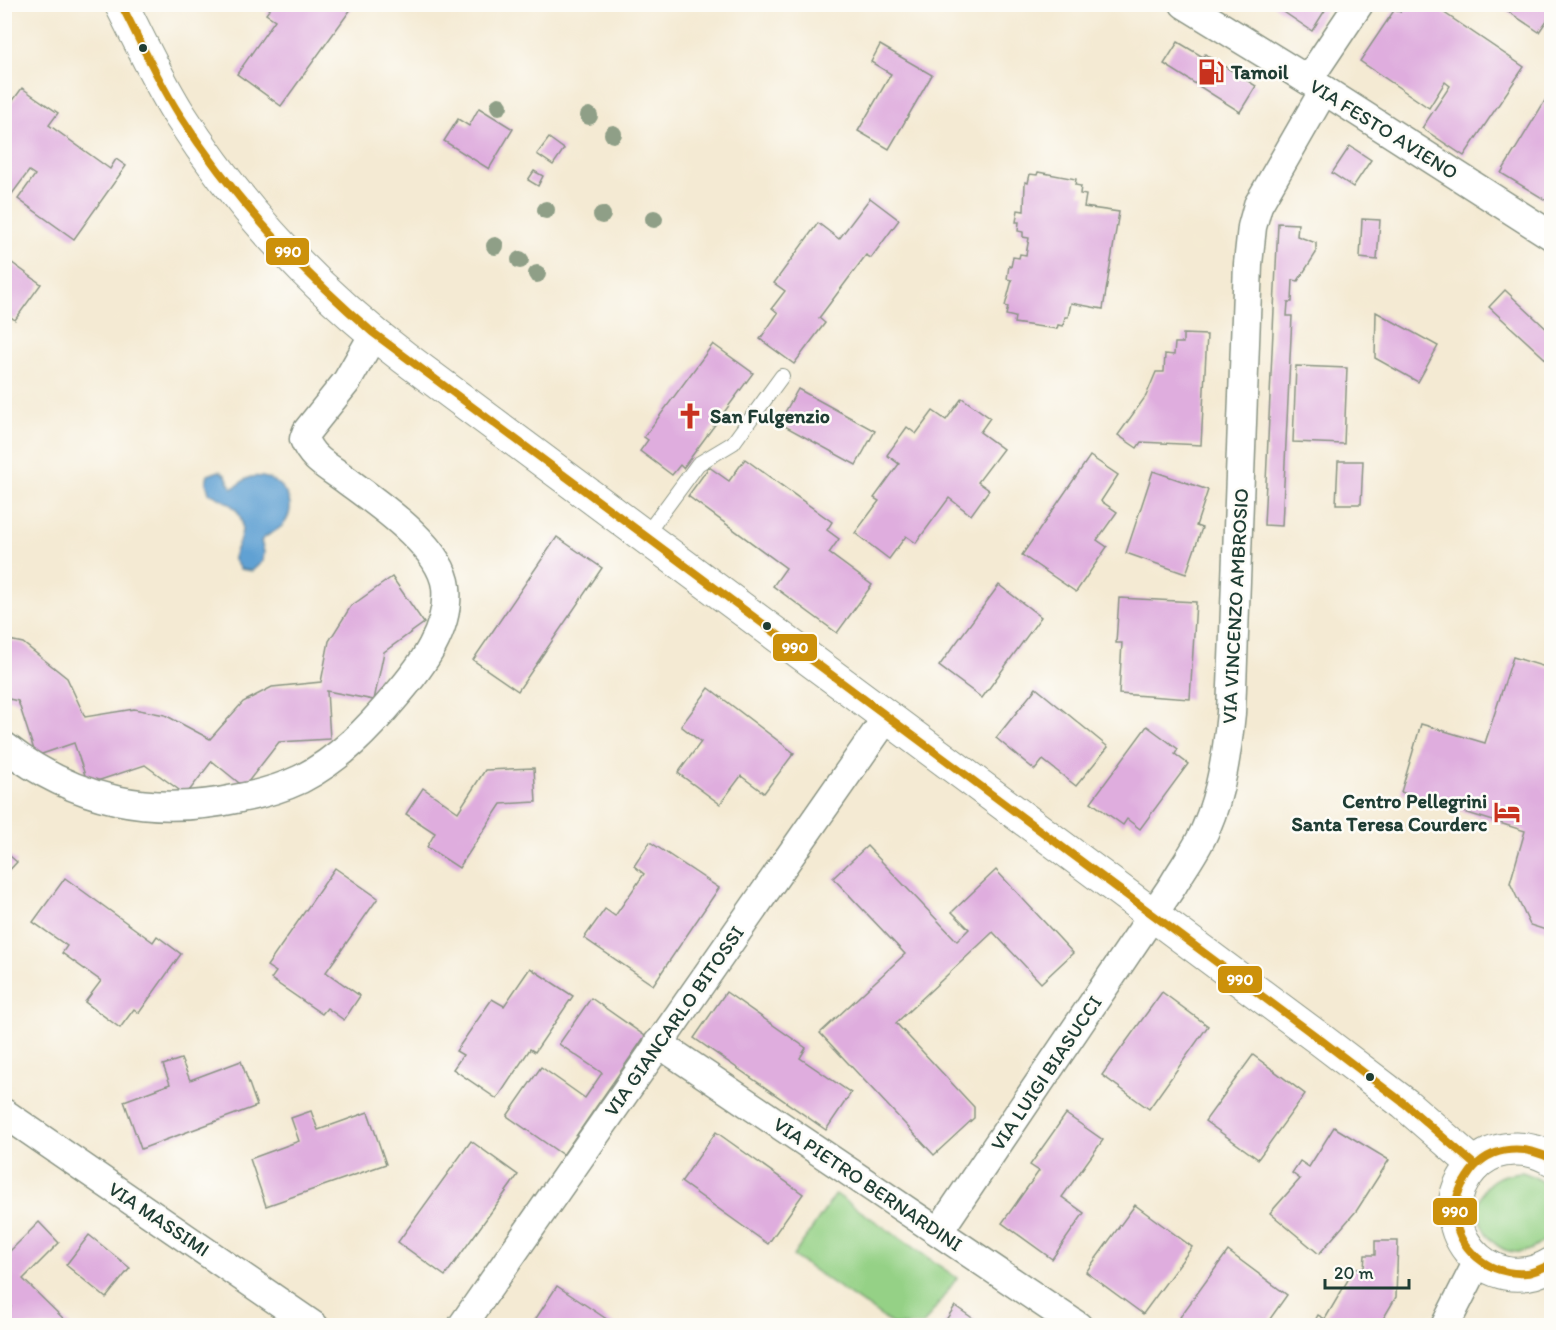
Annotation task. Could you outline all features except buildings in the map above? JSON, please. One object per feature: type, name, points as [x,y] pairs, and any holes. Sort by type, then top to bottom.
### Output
[{"type":"street","points":[[121,4],[180,114],[238,197],[315,281],[374,334],[1279,1008],[1405,1104],[1475,1164]]},
{"type":"street","name":"VIA FESTO AVIENO","points":[[1184,4],[1316,85],[1551,236]]},
{"type":"street","name":"VIA VINCENZO AMBROSIO","points":[[1152,915],[1199,843],[1222,778],[1227,750],[1232,713],[1248,278],[1252,227],[1258,205],[1316,85],[1359,4]]},
{"type":"street","points":[[4,746],[55,777],[102,797],[144,806],[178,807],[257,794],[299,780],[344,750],[375,721],[427,656],[443,617],[446,595],[443,573],[425,545],[370,497],[314,457],[304,439],[307,430],[347,381],[374,334]]},
{"type":"street","name":"VIA GIANCARLO BITOSSI","points":[[462,1326],[887,717]]},
{"type":"street","name":"VIA LUIGI BIASUCCI","points":[[939,1231],[1152,915]]},
{"type":"street","name":"VIA PIETRO BERNARDINI","points":[[658,1043],[1078,1326]]},
{"type":"street","name":"VIA MASSIMI","points":[[4,1113],[314,1326]]},
{"type":"street","points":[[1551,1159],[1531,1149],[1497,1151],[1475,1164],[1460,1185],[1455,1214],[1459,1234],[1468,1250],[1478,1261],[1497,1272],[1514,1275],[1540,1270],[1551,1263]]},
{"type":"street","points":[[1445,1326],[1478,1261]]},
{"type":"lane","points":[[645,536],[698,464],[733,443],[782,376]]},
{"type":"green space","points":[[1522,1172],[1541,1181],[1550,1194],[1551,1233],[1530,1249],[1511,1252],[1495,1244],[1484,1229],[1479,1211],[1483,1193],[1496,1179]]},
{"type":"green space","points":[[836,1194],[957,1278],[923,1325],[894,1325],[793,1256]]},
{"type":"water","points":[[219,471],[226,476],[232,488],[251,477],[269,479],[283,489],[290,504],[290,513],[281,528],[261,541],[264,552],[263,561],[252,571],[240,569],[234,560],[242,527],[239,513],[229,503],[209,493],[206,482],[208,475]]},
{"type":"transit line","name":"990","points":[[121,4],[171,101],[221,174],[292,257],[372,332],[1321,1040],[1405,1104],[1475,1165]]},
{"type":"transit line","name":"990","points":[[1552,1159],[1516,1149],[1494,1153],[1484,1159],[1467,1177],[1457,1197],[1455,1211],[1461,1237],[1468,1248],[1488,1265],[1513,1273],[1526,1273],[1552,1264]]},
{"type":"place","name":"Tamoil","points":[[1211,72]]},
{"type":"place","name":"San Fulgenzio","points":[[690,416]]},
{"type":"place","name":"Centro Pellegrini Santa Teresa Courderc","points":[[1507,812]]}]
